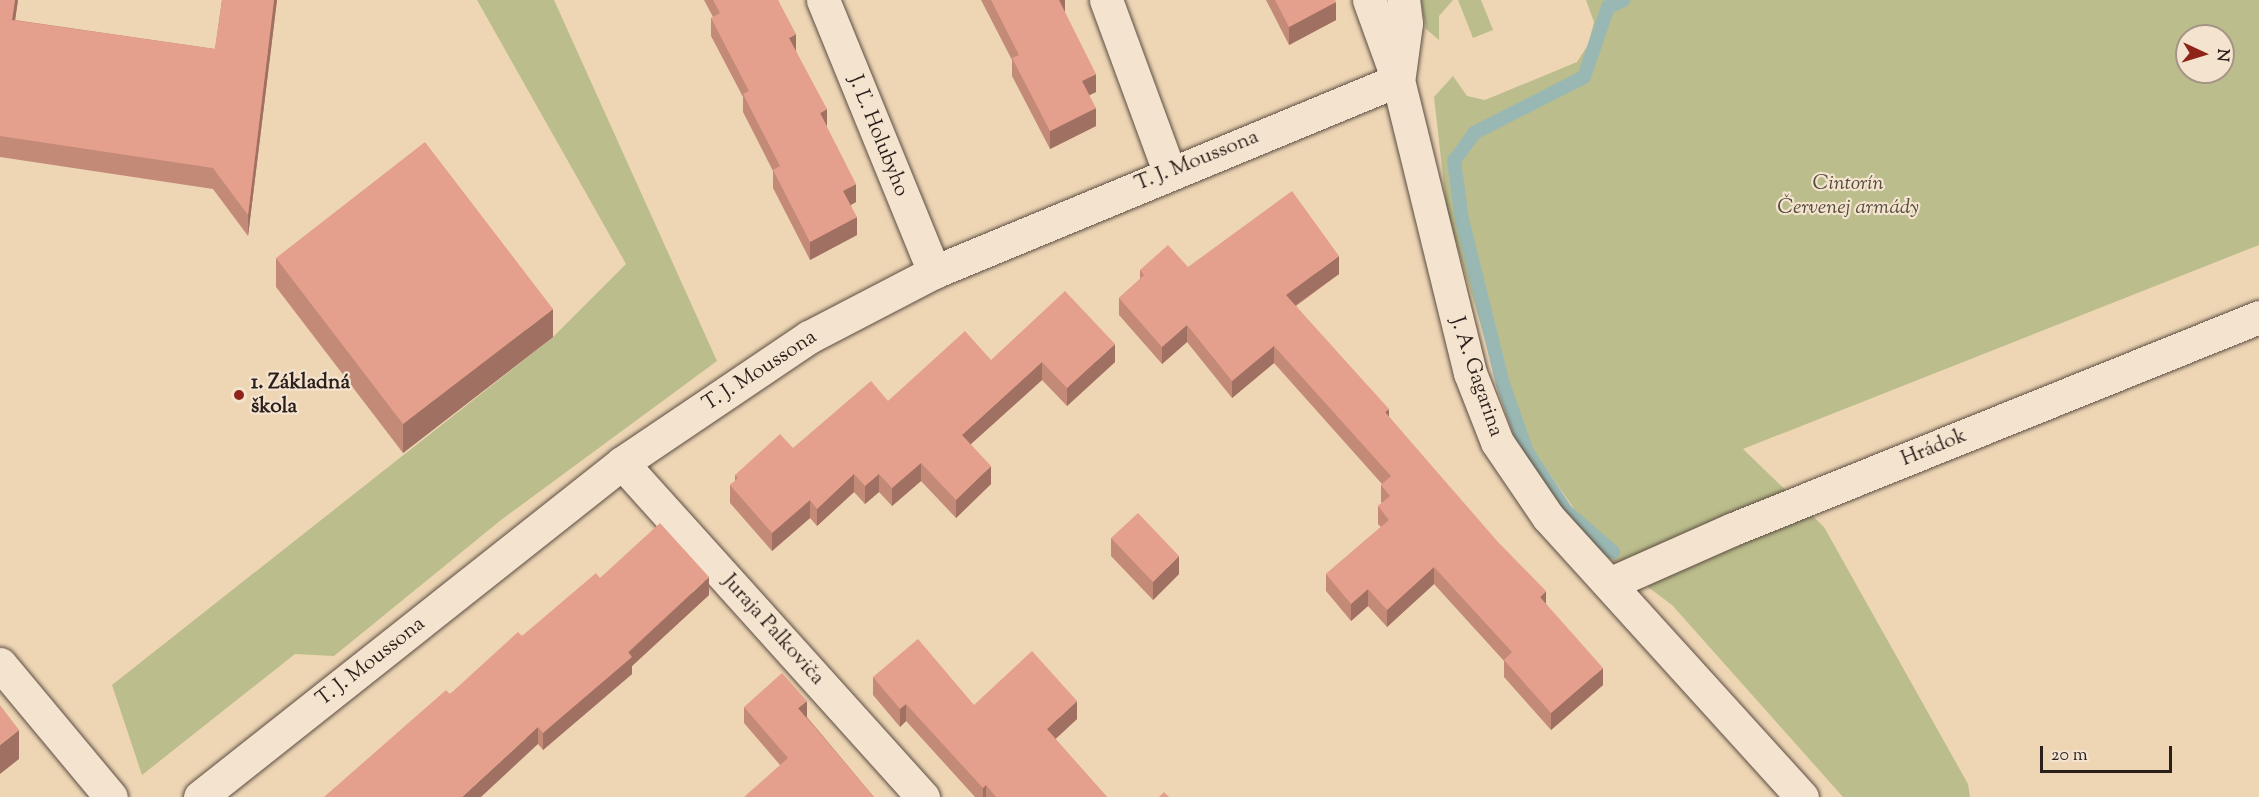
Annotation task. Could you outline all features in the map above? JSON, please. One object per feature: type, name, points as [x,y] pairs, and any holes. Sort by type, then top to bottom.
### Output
[{"type":"street","name":"J. Ľ. Holubyho","points":[[823,0],[934,272]]},
{"type":"street","points":[[1106,0],[1169,171]]},
{"type":"street","name":"J. A. Gagarina","points":[[1369,0],[1398,80],[1444,279],[1470,372],[1497,442],[1548,516],[1611,583],[1802,797]]},
{"type":"street","points":[[1398,80],[1406,23],[1403,0]]},
{"type":"street","name":"T. J. Moussona","points":[[200,797],[622,464],[809,337],[934,272],[1169,171],[1398,80]]},
{"type":"street","name":"Hrádok","points":[[1611,583],[1744,525],[2259,317]]},
{"type":"street","name":"Juraja Palkoviča","points":[[622,464],[923,797]]},
{"type":"street","points":[[0,664],[111,797]]},
{"type":"green space","points":[[477,0],[554,0],[717,361],[501,520],[334,656],[295,654],[142,775],[112,685],[553,337],[626,264]]},
{"type":"green space","points":[[1421,0],[1453,0],[1439,16],[1439,40],[1426,29]]},
{"type":"green space","points":[[1458,0],[1481,0],[1493,30],[1473,38]]},
{"type":"green space","name":"Cintorín Červenej armády","points":[[1586,0],[2259,0],[2259,245],[1743,449],[1824,527],[1968,784],[1970,797],[1843,797],[1672,605],[1608,557],[1507,413],[1447,212],[1434,97],[1453,76],[1467,96],[1485,100],[1577,62],[1588,45],[1594,22]]},
{"type":"building","points":[[0,0],[15,0],[12,20],[215,49],[222,0],[274,0],[248,215],[213,168],[0,136]]},
{"type":"building","points":[[713,0],[778,0],[796,34],[789,38],[827,109],[820,113],[856,184],[843,191],[857,217],[810,242],[773,170],[780,166],[743,94],[749,91],[711,18],[720,13]]},
{"type":"building","points":[[991,0],[1059,0],[1096,74],[1082,81],[1096,108],[1050,131],[1012,58],[1019,55]]},
{"type":"building","points":[[1275,0],[1335,0],[1336,2],[1289,27]]},
{"type":"building","points":[[425,142],[553,309],[403,424],[276,258]]},
{"type":"building","points":[[1292,191],[1339,256],[1286,295],[1389,409],[1385,412],[1498,542],[1546,591],[1540,597],[1603,668],[1551,713],[1504,660],[1512,652],[1434,567],[1387,610],[1368,589],[1351,604],[1326,574],[1389,520],[1378,506],[1390,496],[1381,485],[1391,476],[1274,346],[1232,381],[1187,325],[1162,347],[1119,298],[1144,275],[1140,270],[1168,245],[1188,267]]},
{"type":"building","points":[[1065,291],[1115,344],[1067,388],[1042,362],[962,435],[991,466],[956,500],[921,463],[892,488],[879,474],[865,486],[854,474],[817,509],[810,500],[772,533],[730,485],[738,478],[735,475],[780,434],[793,448],[871,381],[888,401],[965,331],[991,360]]},
{"type":"building","points":[[1138,513],[1179,556],[1153,582],[1111,538]]},
{"type":"building","points":[[660,523],[709,577],[628,652],[632,657],[543,733],[538,727],[462,797],[324,797],[446,690],[450,694],[518,632],[522,636],[596,573],[600,578]]},
{"type":"building","points":[[918,639],[974,705],[1032,651],[1077,701],[1047,729],[1107,797],[996,797],[986,785],[983,788],[906,704],[900,709],[873,677]]},
{"type":"building","points":[[782,673],[807,701],[798,708],[874,797],[744,797],[788,758],[744,707]]},
{"type":"building","points":[[0,705],[19,730],[0,745]]},
{"type":"building","points":[[1164,792],[1169,797],[1159,797]]},
{"type":"waterway","points":[[1613,552],[1566,511],[1527,452],[1503,384],[1462,220],[1454,161],[1474,133],[1584,77],[1608,7],[1624,0]]},
{"type":"place","name":"1. Základná škola","points":[[239,395]]}]
